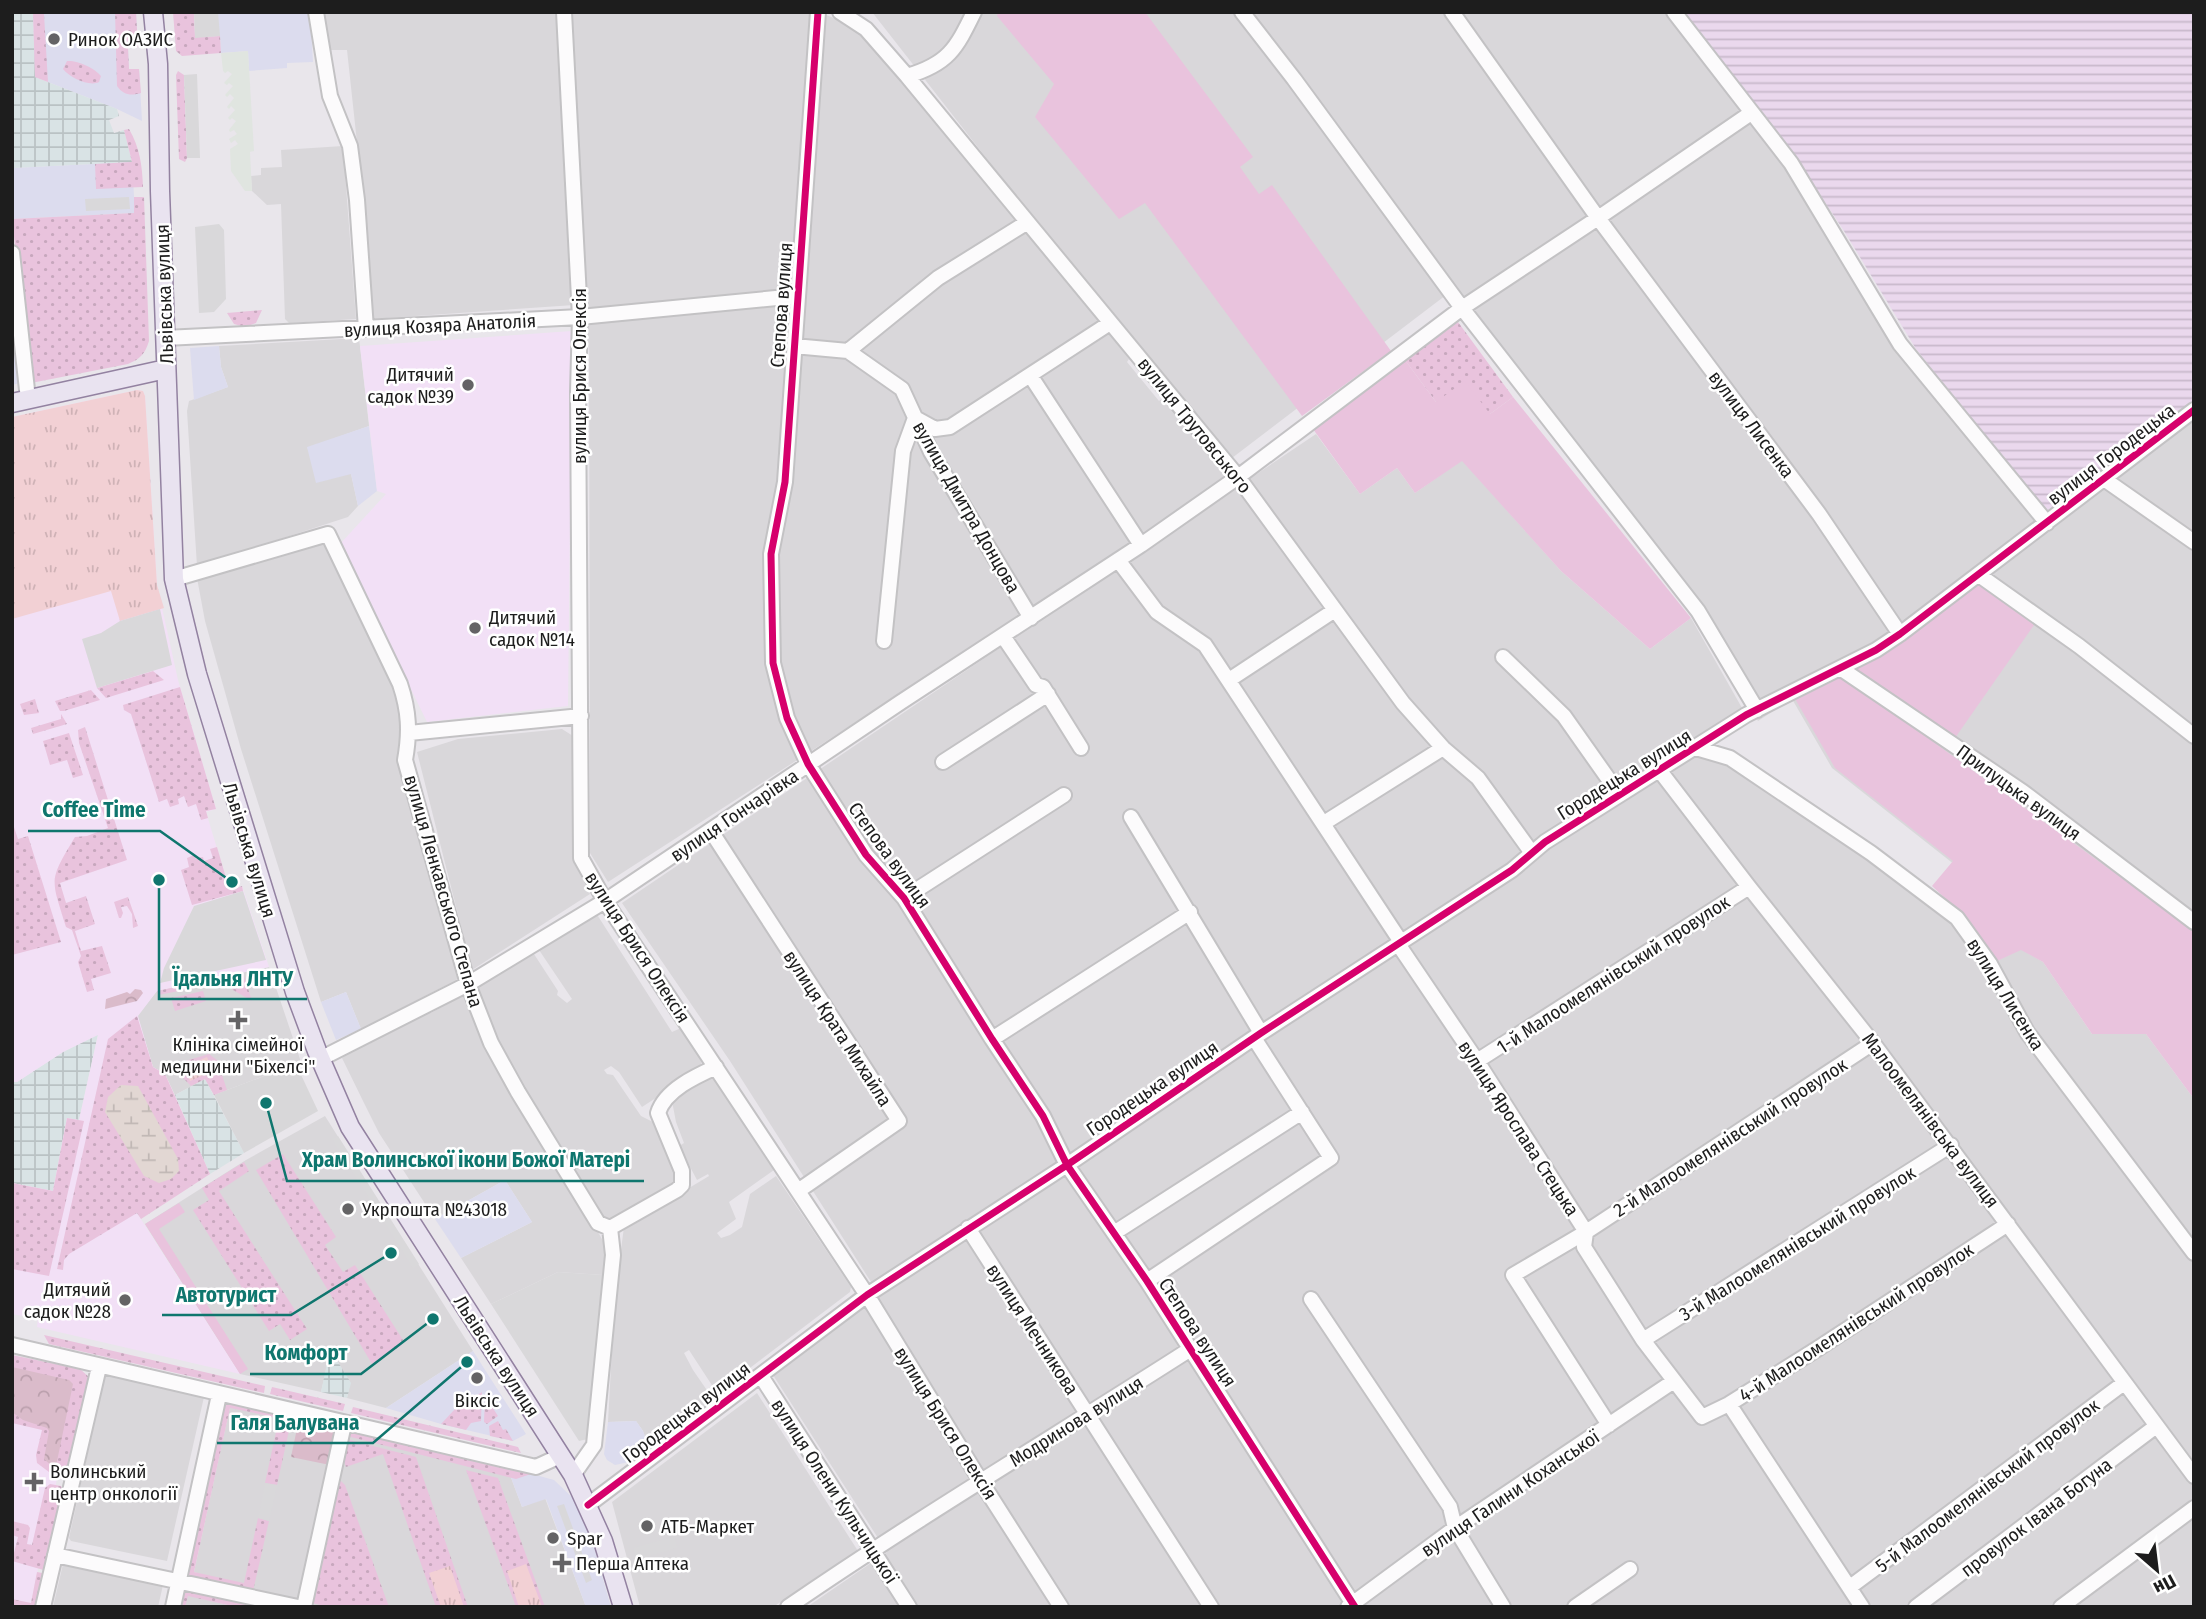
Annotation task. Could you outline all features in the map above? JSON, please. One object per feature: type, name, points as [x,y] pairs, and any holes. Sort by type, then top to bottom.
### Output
[{"type":"main road","name":"Львівська вулиця","points":[[153,12],[158,64],[174,579],[197,674],[288,970],[320,1059],[350,1127],[573,1475],[603,1541],[623,1607]]},
{"type":"main road","points":[[20,401],[166,369]]},
{"type":"street","points":[[316,12],[330,96],[350,146],[357,200],[366,329]]},
{"type":"street","name":"вулиця Брися Олексія","points":[[564,12],[580,317],[578,405],[582,858],[605,901],[867,1295],[1061,1607]]},
{"type":"street","name":"Степова вулиця","points":[[818,12],[785,482],[771,554],[773,663],[787,718],[808,764],[866,855],[904,898],[1043,1116],[1067,1165],[1147,1281],[1189,1350],[1262,1459],[1352,1606]]},
{"type":"street","name":"вулиця Трутовського","points":[[840,12],[866,29],[907,76],[1238,477],[1404,703],[1443,748],[1478,778],[1532,853]]},
{"type":"street","points":[[907,76],[931,69],[957,46],[974,12]]},
{"type":"street","points":[[1242,12],[1462,308],[1698,611],[1751,713]]},
{"type":"street","name":"вулиця Лисенка","points":[[1452,12],[1598,218],[1819,514],[1900,634]]},
{"type":"street","points":[[1675,12],[1791,163],[1900,344],[2047,523]]},
{"type":"street","points":[[1238,477],[1462,308],[1751,113]]},
{"type":"street","points":[[848,351],[938,278],[1026,223]]},
{"type":"street","points":[[12,253],[20,401]]},
{"type":"street","name":"вулиця Козяра Анатолія","points":[[166,338],[580,317],[797,296]]},
{"type":"street","points":[[884,641],[903,451],[915,418],[934,429],[950,427],[1110,323]]},
{"type":"street","name":"вулиця Дмитра Донцова","points":[[794,346],[848,351],[902,389],[931,452],[1031,618]]},
{"type":"street","points":[[1030,375],[1141,545]]},
{"type":"street","name":"вулиця Городецька","points":[[1900,634],[2194,410]]},
{"type":"street","name":"вулиця Гончарівка","points":[[320,1059],[468,984],[605,901],[1141,545],[1238,477]]},
{"type":"street","points":[[2104,479],[2194,542]]},
{"type":"street","name":"вулиця Ленкавського Степана","points":[[174,579],[328,534],[400,684],[407,708],[409,733],[405,760],[468,984],[491,1043],[517,1092],[598,1223],[610,1228]]},
{"type":"street","name":"вулиця Ярослава Стецька","points":[[1118,560],[1157,612],[1205,645],[1229,680],[1324,823],[1586,1232],[1584,1247],[1643,1340],[1702,1417]]},
{"type":"street","points":[[1979,575],[2079,646],[2194,736]]},
{"type":"street","points":[[1229,680],[1335,610]]},
{"type":"street","name":"Городецька вулиця","points":[[588,1505],[867,1295],[1511,870],[1545,842],[1751,713],[1876,650],[1900,634]]},
{"type":"street","points":[[1003,636],[1036,685],[1043,687],[1048,694],[1081,748]]},
{"type":"street","points":[[1503,657],[1564,716],[1619,794]]},
{"type":"street","name":"Прилуцька вулиця","points":[[1840,668],[2023,792],[2194,922]]},
{"type":"street","points":[[943,762],[1048,694]]},
{"type":"street","points":[[409,733],[580,716]]},
{"type":"street","name":"вулиця Лисенка","points":[[1696,747],[1730,758],[1871,853],[1957,918],[1990,964],[2027,1032],[2194,1253]]},
{"type":"street","points":[[1324,823],[1443,748]]},
{"type":"street","name":"Малоомелянівська вулиця","points":[[1660,771],[1951,1145],[2155,1427],[2194,1476]]},
{"type":"street","points":[[904,898],[1064,795]]},
{"type":"street","points":[[1131,817],[1190,912],[1302,1112],[1331,1158],[1147,1281]]},
{"type":"street","name":"вулиця Крата Михайла","points":[[711,831],[899,1122],[799,1191]]},
{"type":"street","name":"1-й Малоомелянівський провулок","points":[[1477,1061],[1749,887]]},
{"type":"street","points":[[992,1039],[1190,912]]},
{"type":"street","name":"2-й Малоомелянівський провулок","points":[[1586,1232],[1873,1043]]},
{"type":"street","points":[[573,1475],[594,1445],[613,1255],[610,1228],[682,1185],[682,1171],[657,1112],[671,1093],[716,1067]]},
{"type":"street","points":[[1114,1233],[1302,1112]]},
{"type":"street","name":"3-й Малоомелянівський провулок","points":[[1643,1340],[1951,1145]]},
{"type":"street","name":"4-й Малоомелянівський провулок","points":[[1702,1417],[1729,1404],[1817,1349],[2008,1224]]},
{"type":"street","name":"вулиця Мечникова","points":[[968,1228],[1212,1607]]},
{"type":"street","points":[[1586,1232],[1513,1275],[1609,1425]]},
{"type":"street","points":[[1311,1299],[1450,1507],[1455,1528],[1503,1607]]},
{"type":"street","points":[[12,1345],[536,1467],[560,1456]]},
{"type":"street","name":"Модринова вулиця","points":[[788,1607],[872,1549],[1189,1350]]},
{"type":"street","points":[[43,1607],[99,1367]]},
{"type":"street","name":"вулиця Олени Кульчицької","points":[[761,1376],[909,1607]]},
{"type":"street","name":"вулиця Галини Коханської","points":[[1352,1606],[1455,1528],[1674,1381]]},
{"type":"street","name":"5-й Малоомелянівський провулок","points":[[1850,1587],[2124,1383]]},
{"type":"street","points":[[173,1607],[219,1395]]},
{"type":"street","points":[[1729,1404],[1862,1607]]},
{"type":"street","points":[[304,1607],[344,1424]]},
{"type":"street","name":"провулок Івана Богуна","points":[[1916,1607],[2155,1427]]},
{"type":"street","points":[[2061,1607],[2194,1508]]},
{"type":"street","points":[[55,1555],[299,1607]]},
{"type":"street","points":[[1575,1607],[1630,1569]]},
{"type":"shaded area","points":[[12,12],[33,12],[35,77],[117,109],[119,116],[109,120],[114,133],[124,130],[132,162],[12,168]]},
{"type":"shaded area","points":[[33,12],[136,12],[138,47],[128,48],[129,69],[139,69],[142,121],[35,77]]},
{"type":"shaded area","points":[[33,12],[49,12],[44,14],[48,82],[35,77]]},
{"type":"shaded area","points":[[115,12],[136,12],[138,47],[128,48],[129,69],[139,69],[141,93],[128,94],[117,86]]},
{"type":"shaded area","points":[[173,12],[194,12],[195,37],[220,36],[221,53],[182,56],[176,51]]},
{"type":"shaded area","points":[[194,12],[310,12],[313,62],[287,63],[287,68],[249,71],[248,51],[221,53],[220,36]]},
{"type":"shaded area","points":[[194,12],[218,12],[220,36],[195,38]]},
{"type":"shaded area","points":[[321,12],[819,12],[836,19],[863,34],[888,61],[1109,333],[1129,359],[1127,362],[1159,401],[1164,397],[1225,475],[1222,481],[1022,615],[608,882],[590,853],[589,304],[372,319],[363,198],[347,50],[327,50]]},
{"type":"shaded area","points":[[872,12],[1665,12],[1770,145],[1896,341],[2045,532],[2194,419],[2194,996],[2097,977],[1832,768],[1792,699],[1758,721],[1692,604],[1450,292],[1232,458],[1045,233]]},
{"type":"shaded area","points":[[998,12],[1145,12],[1253,157],[1240,167],[1259,194],[1272,185],[1391,351],[1302,416],[1145,203],[1119,219],[1035,117],[1054,84],[997,16]]},
{"type":"shaded area","points":[[1682,12],[2194,12],[2194,402],[2048,514],[1916,349],[1799,163]]},
{"type":"shaded area","points":[[248,51],[254,151],[250,152],[252,191],[245,191],[231,171],[230,149],[238,144],[235,140],[231,143],[229,139],[237,134],[234,130],[229,130],[236,121],[228,118],[235,110],[231,106],[229,109],[227,107],[234,98],[230,94],[227,97],[225,95],[233,86],[224,83],[232,74],[223,71],[221,53]]},
{"type":"shaded area","points":[[67,61],[81,63],[95,70],[101,76],[99,82],[80,81],[70,76],[63,69]]},
{"type":"shaded area","points":[[178,71],[184,75],[185,162],[179,159]]},
{"type":"shaded area","points":[[197,74],[200,158],[187,158],[184,75]]},
{"type":"shaded area","points":[[129,129],[140,157],[143,187],[96,189],[95,164],[132,162],[124,130]]},
{"type":"shaded area","points":[[343,146],[356,319],[289,323],[285,319],[281,204],[267,205],[252,191],[251,176],[261,175],[261,168],[282,167],[281,150]]},
{"type":"shaded area","points":[[132,162],[135,213],[12,219],[12,168]]},
{"type":"shaded area","points":[[129,197],[130,209],[86,211],[85,199]]},
{"type":"shaded area","points":[[134,197],[144,197],[149,341],[144,353],[128,364],[31,383],[12,219],[134,213]]},
{"type":"shaded area","points":[[219,224],[224,230],[226,299],[214,312],[199,313],[195,227]]},
{"type":"shaded area","points":[[262,310],[256,323],[245,327],[234,324],[227,313]]},
{"type":"shaded area","points":[[1458,322],[1513,397],[1490,414],[1436,402],[1405,360]]},
{"type":"shaded area","points":[[572,331],[568,706],[427,722],[340,544],[386,494],[377,491],[360,346]]},
{"type":"shaded area","points":[[12,335],[15,335],[20,383],[12,385]]},
{"type":"shaded area","points":[[359,338],[369,426],[307,448],[351,474],[358,506],[348,517],[197,566],[187,411],[189,401],[228,387],[221,367],[219,346]]},
{"type":"shaded area","points":[[219,346],[221,367],[228,387],[194,400],[190,348]]},
{"type":"shaded area","points":[[1405,360],[1436,402],[1465,381],[1490,414],[1513,397],[1691,618],[1650,649],[1561,571],[1462,461],[1415,493],[1397,468],[1360,494],[1313,429]]},
{"type":"shaded area","points":[[137,390],[143,391],[145,396],[157,585],[178,680],[216,809],[206,812],[229,888],[232,890],[242,886],[269,967],[157,991],[138,1016],[153,1067],[165,1074],[207,1169],[137,1213],[240,1374],[37,1327],[38,1319],[12,1314],[12,1183],[53,1191],[67,1118],[79,1120],[98,1035],[63,1052],[17,1082],[12,1082],[12,417]]},
{"type":"shaded area","points":[[369,426],[377,491],[358,506],[351,474],[316,483],[307,447]]},
{"type":"shaded area","points":[[1316,434],[1360,494],[1397,468],[1415,493],[1462,460],[1561,571],[1650,649],[1691,618],[1746,715],[1697,747],[1730,758],[1957,918],[1990,964],[2021,949],[2043,962],[2092,1034],[2146,1034],[2194,1099],[2194,1607],[807,1607],[887,1552],[773,1375],[880,1296],[730,1061],[622,903]]},
{"type":"shaded area","points":[[323,542],[328,545],[396,688],[403,710],[402,749],[399,751],[457,964],[458,979],[361,1029],[346,992],[321,1002],[241,749],[205,621],[197,578]]},
{"type":"shaded area","points":[[1978,584],[2034,625],[1955,738],[1850,669],[1904,639]]},
{"type":"shaded area","points":[[160,609],[172,665],[97,688],[82,639],[101,633],[120,621]]},
{"type":"shaded area","points":[[153,671],[164,680],[106,698],[97,688]]},
{"type":"shaded area","points":[[1839,674],[2194,930],[2194,1099],[2146,1034],[2092,1034],[2043,962],[2021,950],[1997,961],[1963,915],[1932,886],[1953,861],[1835,768],[1794,697]]},
{"type":"shaded area","points":[[180,687],[216,809],[206,811],[208,818],[201,820],[196,804],[188,807],[184,796],[178,799],[179,804],[170,807],[167,799],[159,802],[131,714],[124,710],[123,705]]},
{"type":"shaded area","points":[[91,690],[100,700],[64,711],[60,711],[55,701]]},
{"type":"shaded area","points":[[35,699],[39,713],[24,715],[20,704]]},
{"type":"shaded area","points":[[61,714],[67,724],[33,734],[31,728],[61,719]]},
{"type":"shaded area","points":[[85,727],[127,860],[60,883],[66,903],[86,896],[95,924],[75,931],[81,951],[102,946],[111,973],[91,979],[94,990],[87,992],[78,962],[81,956],[72,930],[66,927],[55,889],[56,872],[75,837],[87,836],[108,828],[79,743],[78,730]]},
{"type":"shaded area","points":[[562,729],[573,736],[574,863],[590,894],[472,970],[417,752],[458,739]]},
{"type":"shaded area","points":[[69,733],[83,775],[73,778],[67,760],[50,765],[43,741]]},
{"type":"shaded area","points":[[12,821],[18,839],[28,836],[61,942],[12,955]]},
{"type":"shaded area","points":[[217,847],[229,888],[232,890],[242,886],[243,891],[192,905],[181,870],[189,867],[187,858],[194,855],[196,859],[203,857],[204,861],[213,858],[210,849]]},
{"type":"shaded area","points":[[243,891],[266,960],[160,983],[164,968],[194,906]]},
{"type":"shaded area","points":[[128,897],[138,926],[133,928],[132,914],[127,906],[121,907],[123,913],[119,918],[114,902]]},
{"type":"shaded area","points":[[596,913],[672,1032],[681,1028],[703,1060],[697,1071],[642,1107],[619,1072],[611,1066],[604,1070],[613,1075],[641,1116],[655,1123],[679,1172],[676,1183],[607,1223],[510,1067],[476,986],[532,951],[558,991],[557,995],[567,1003],[572,999],[537,947]]},
{"type":"shaded area","points":[[269,967],[301,1062],[214,1095],[205,1079],[175,1095],[165,1074],[153,1067],[137,1016],[157,991]]},
{"type":"shaded area","points":[[243,973],[252,1001],[221,983],[158,995],[157,991]]},
{"type":"shaded area","points":[[203,991],[206,1001],[175,1011],[171,998]]},
{"type":"shaded area","points":[[346,992],[361,1029],[336,1040],[321,1002]]},
{"type":"shaded area","points":[[465,994],[603,1241],[606,1249],[603,1275],[558,1272],[491,1304],[461,1258],[532,1222],[505,1180],[435,1219],[379,1133],[364,1103],[342,1058],[355,1048]]},
{"type":"shaded area","points":[[137,1016],[153,1067],[165,1074],[210,1174],[141,1219],[137,1213],[69,1254],[64,1260],[63,1270],[57,1269],[108,1039]]},
{"type":"shaded area","points":[[98,1034],[79,1120],[67,1118],[53,1191],[12,1183],[12,1082],[17,1082],[63,1052]]},
{"type":"shaded area","points":[[209,1054],[217,1060],[227,1090],[214,1095],[205,1079],[191,1086],[175,1070],[178,1063]]},
{"type":"shaded area","points":[[296,1064],[318,1111],[244,1153],[214,1095]]},
{"type":"shaded area","points":[[713,1074],[774,1170],[729,1202],[736,1219],[717,1233],[721,1238],[742,1227],[750,1194],[776,1176],[851,1287],[850,1292],[717,1393],[689,1350],[684,1353],[713,1399],[648,1446],[636,1421],[608,1422],[615,1295],[624,1227],[709,1176],[708,1174],[697,1180],[679,1146],[684,1143],[672,1101],[674,1096]]},
{"type":"shaded area","points":[[205,1079],[244,1153],[210,1174],[175,1095]]},
{"type":"shaded area","points":[[325,1116],[473,1351],[386,1408],[347,1398],[350,1383],[331,1350],[321,1392],[240,1374],[145,1224],[246,1160]]},
{"type":"shaded area","points":[[67,1118],[84,1121],[49,1276],[12,1269],[12,1183],[53,1191]]},
{"type":"shaded area","points":[[338,1136],[419,1264],[413,1268],[332,1139]]},
{"type":"shaded area","points":[[283,1154],[336,1237],[325,1245],[343,1272],[355,1265],[403,1340],[401,1346],[372,1364],[256,1170]]},
{"type":"shaded area","points":[[244,1162],[249,1171],[219,1191],[307,1329],[290,1340],[280,1324],[269,1331],[193,1210],[209,1200],[202,1188]]},
{"type":"shaded area","points":[[505,1180],[532,1222],[461,1258],[435,1219]]},
{"type":"shaded area","points":[[179,1203],[185,1212],[159,1229],[248,1369],[240,1374],[145,1224]]},
{"type":"shaded area","points":[[558,1272],[603,1275],[593,1427],[588,1439],[579,1441],[491,1304]]},
{"type":"shaded area","points":[[44,1335],[265,1386],[264,1393],[49,1344]]},
{"type":"shaded area","points":[[330,1349],[351,1383],[347,1398],[321,1392]]},
{"type":"shaded area","points":[[473,1351],[526,1434],[513,1441],[386,1408]]},
{"type":"shaded area","points":[[12,1355],[80,1369],[90,1378],[70,1470],[63,1476],[53,1475],[37,1463],[36,1455],[42,1430],[12,1423]]},
{"type":"shaded area","name":"Волинський центр онкології","points":[[12,1361],[79,1374],[30,1607],[12,1607]]},
{"type":"shaded area","points":[[105,1375],[204,1397],[167,1561],[71,1541],[69,1538]]},
{"type":"shaded area","points":[[272,1387],[345,1404],[343,1411],[270,1394]]},
{"type":"shaded area","points":[[482,1392],[481,1421],[471,1423],[466,1430],[441,1424],[455,1409]]},
{"type":"shaded area","points":[[757,1393],[858,1551],[773,1607],[640,1607],[612,1502]]},
{"type":"shaded area","points":[[485,1396],[498,1416],[487,1424],[484,1422]]},
{"type":"shaded area","points":[[222,1402],[292,1417],[277,1485],[265,1483],[279,1418],[230,1408],[194,1572],[244,1583],[258,1518],[269,1521],[253,1591],[184,1576]]},
{"type":"shaded area","points":[[230,1407],[338,1427],[300,1601],[242,1588],[194,1572]]},
{"type":"shaded area","points":[[353,1407],[518,1447],[521,1453],[351,1413]]},
{"type":"shaded area","points":[[498,1421],[513,1441],[490,1436],[489,1426]]},
{"type":"shaded area","points":[[636,1421],[649,1448],[633,1461],[615,1465],[607,1460],[604,1454],[608,1422]]},
{"type":"shaded area","points":[[348,1432],[507,1467],[522,1507],[545,1498],[586,1607],[309,1607]]},
{"type":"shaded area","points":[[348,1432],[531,1474],[516,1479],[347,1436]]},
{"type":"shaded area","points":[[346,1439],[416,1457],[468,1607],[436,1607],[383,1454],[346,1467],[342,1456]]},
{"type":"shaded area","points":[[507,1467],[554,1480],[573,1498],[593,1544],[611,1607],[586,1607],[546,1499],[522,1507]]},
{"type":"shaded area","points":[[466,1470],[498,1478],[545,1607],[516,1607]]},
{"type":"shaded area","points":[[339,1479],[345,1485],[389,1607],[330,1607],[311,1603]]},
{"type":"shaded area","points":[[265,1483],[277,1485],[269,1521],[258,1518]]},
{"type":"shaded area","points":[[50,1484],[61,1486],[64,1493],[47,1571],[12,1561],[18,1537],[12,1535],[12,1521],[28,1525],[30,1528],[27,1544],[32,1545],[45,1488]]},
{"type":"shaded area","points":[[564,1504],[592,1580],[586,1583],[557,1506]]},
{"type":"shaded area","points":[[674,1537],[677,1548],[636,1560],[633,1548]]},
{"type":"shaded area","points":[[63,1564],[163,1585],[158,1607],[53,1607]]},
{"type":"shaded area","points":[[37,1572],[47,1574],[39,1607],[12,1607],[12,1599],[31,1603]]},
{"type":"shaded area","points":[[182,1586],[274,1607],[236,1607],[188,1596],[185,1607],[178,1607]]},
{"type":"shaded area","points":[[187,1595],[236,1607],[185,1607]]},
{"type":"green space","points":[[137,390],[143,391],[145,396],[157,585],[164,608],[120,621],[111,591],[12,619],[12,417]]},
{"type":"green space","points":[[135,989],[143,993],[137,1001],[105,1009],[106,999],[127,992],[130,994]]},
{"type":"green space","points":[[207,1057],[213,1071],[190,1081],[184,1067]]},
{"type":"green space","points":[[121,1085],[138,1086],[178,1159],[179,1171],[171,1179],[159,1183],[144,1176],[105,1112],[108,1097]]},
{"type":"green space","points":[[12,1367],[69,1380],[73,1384],[56,1466],[53,1467],[44,1459],[49,1431],[47,1428],[23,1420],[12,1412]]},
{"type":"green space","points":[[299,1419],[338,1427],[330,1465],[291,1457]]},
{"type":"green space","points":[[526,1564],[542,1607],[519,1607],[507,1571]]},
{"type":"green space","points":[[450,1566],[464,1607],[441,1607],[429,1573]]},
{"type":"cycle path","points":[[818,12],[785,482],[771,554],[773,663],[787,718],[808,764],[866,855],[904,898],[1043,1116],[1067,1165],[1147,1281],[1355,1607]]},
{"type":"cycle path","points":[[588,1505],[867,1295],[1512,870],[1545,842],[1746,715],[1876,650],[1900,634],[2194,410]]},
{"type":"place","name":"Ринок ОАЗИС","points":[[54,39]]},
{"type":"place","name":"Дитячий садок №39","points":[[468,385]]},
{"type":"place","name":"Дитячий садок №14","points":[[475,628]]},
{"type":"place","name":"Їдальня ЛНТУ","points":[[159,880]]},
{"type":"place","name":"Coffee Time","points":[[232,882]]},
{"type":"place","name":"Клініка сімейної медицини \"Біхелсі\"","points":[[238,1020]]},
{"type":"place","name":"Храм Волинської ікони Божої Матері","points":[[266,1103]]},
{"type":"place","name":"Укрпошта №43018","points":[[348,1209]]},
{"type":"place","name":"Автотурист","points":[[391,1253]]},
{"type":"place","name":"Дитячий садок №28","points":[[125,1300]]},
{"type":"place","name":"Комфорт","points":[[433,1319]]},
{"type":"place","name":"Галя Балувана","points":[[467,1362]]},
{"type":"place","name":"Віксіс","points":[[477,1378]]},
{"type":"place","name":"Волинський центр онкології","points":[[34,1482]]},
{"type":"place","name":"АТБ-Маркет","points":[[647,1526]]},
{"type":"place","name":"Spar","points":[[553,1538]]},
{"type":"place","name":"Перша Аптека","points":[[562,1563]]}]
